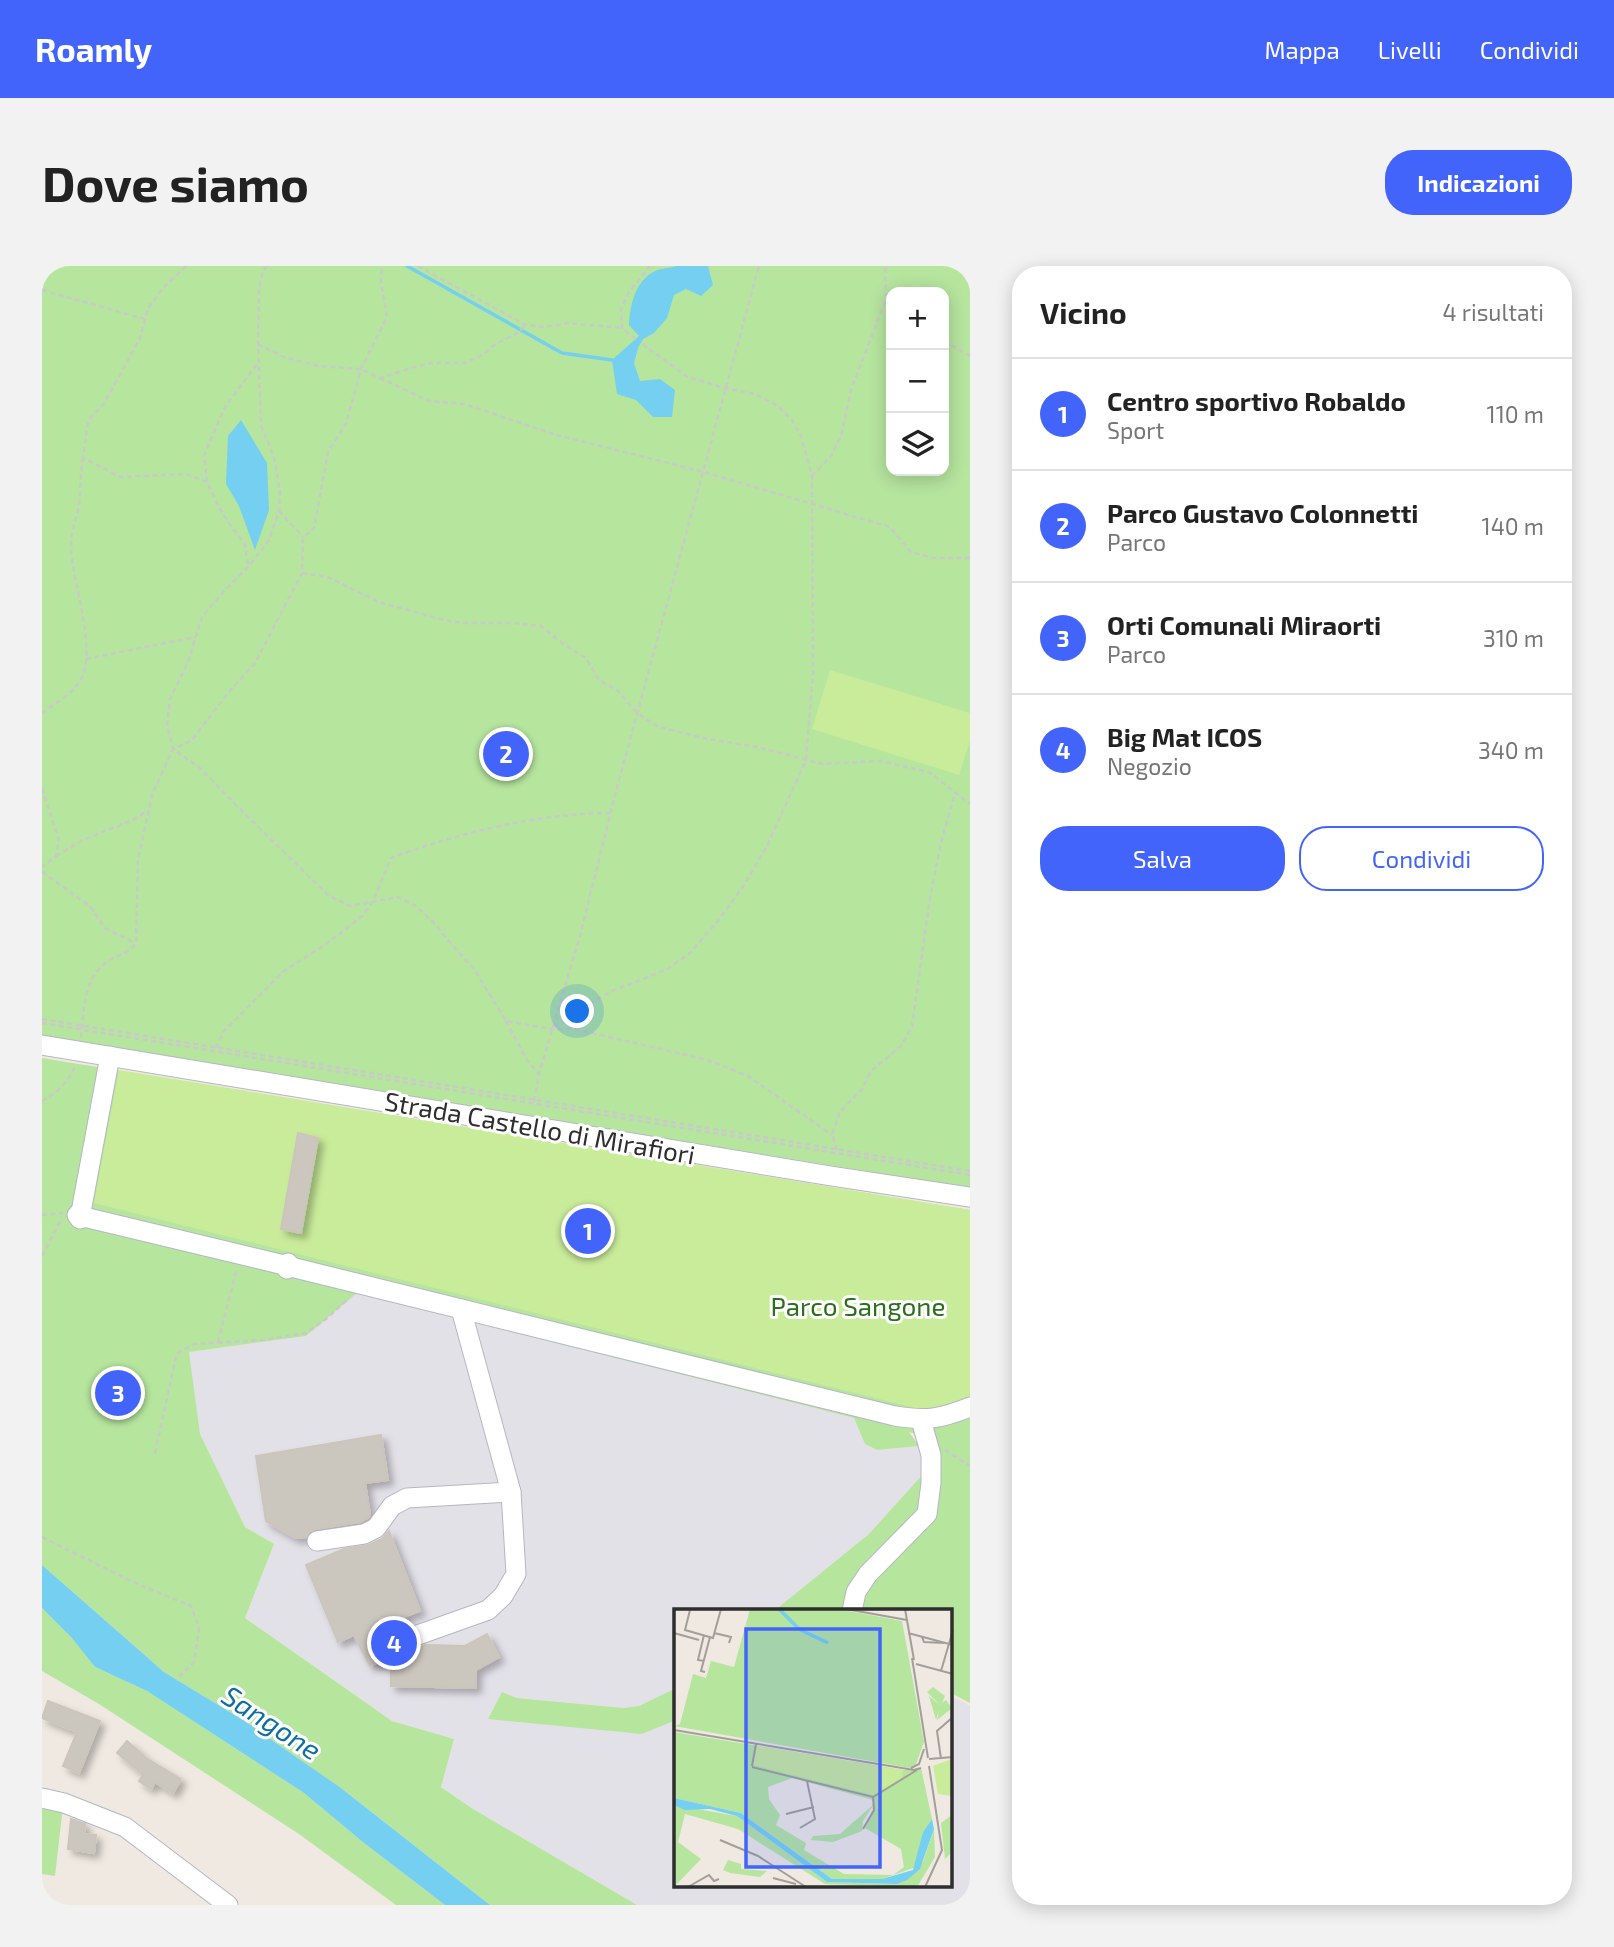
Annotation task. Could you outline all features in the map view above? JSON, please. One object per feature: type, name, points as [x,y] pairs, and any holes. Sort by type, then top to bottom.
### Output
[{"type":"street","name":"Strada Castello di Mirafiori","points":[[42,1045],[970,1197]]},
{"type":"street","points":[[110,1056],[83,1214],[895,1416],[921,1420],[950,1415],[970,1407]]},
{"type":"street","points":[[415,1636],[488,1610],[503,1596],[516,1574],[511,1492],[461,1309]]},
{"type":"street","points":[[852,1609],[856,1592],[868,1574],[927,1514],[932,1474],[931,1455],[921,1420]]},
{"type":"street","points":[[317,1541],[365,1534],[376,1528],[392,1506],[407,1498],[511,1492]]},
{"type":"street","points":[[42,1798],[64,1803],[125,1827],[228,1905]]},
{"type":"path","points":[[42,713],[59,702],[81,679],[86,659],[71,536],[78,509],[88,421],[104,403],[140,338],[148,308],[163,288],[186,266]]},
{"type":"path","points":[[42,1101],[56,1094],[71,1076],[78,1061],[83,1004],[93,974],[109,960],[126,954],[136,944],[138,860],[152,795],[173,748],[167,725],[170,699],[188,662],[202,617],[268,542],[279,511],[280,491],[274,458],[261,425],[259,288],[267,266]]},
{"type":"path","points":[[303,538],[314,528],[328,452],[346,424],[360,369],[387,317],[381,282],[382,266]]},
{"type":"path","points":[[418,266],[526,325],[544,327],[568,323],[622,328],[636,339]]},
{"type":"path","points":[[622,328],[621,309],[629,292],[650,266]]},
{"type":"path","points":[[534,1101],[539,1074],[581,932],[759,266]]},
{"type":"path","points":[[886,266],[886,287]]},
{"type":"path","points":[[42,290],[145,319]]},
{"type":"path","points":[[812,476],[831,456],[841,436],[850,390],[886,299]]},
{"type":"path","points":[[380,378],[421,365],[465,363],[484,355],[494,345],[526,325]]},
{"type":"path","points":[[258,344],[284,357],[318,366],[360,369],[429,401],[464,404],[553,434],[812,502],[890,527],[911,552],[933,558],[970,558]]},
{"type":"path","points":[[552,1029],[578,1010],[612,991],[666,970],[689,954],[744,885],[767,846],[806,760],[813,673],[812,476],[800,436],[792,420],[778,406],[755,394],[726,389],[688,377],[642,344]]},
{"type":"path","points":[[949,344],[970,355]]},
{"type":"path","points":[[248,567],[245,545],[222,513],[207,482],[204,455],[225,407],[259,363]]},
{"type":"path","points":[[83,458],[121,477],[186,474],[207,482]]},
{"type":"path","points":[[173,748],[191,741],[255,663],[302,573],[303,538],[279,511]]},
{"type":"path","points":[[302,573],[328,578],[379,602],[444,620],[463,623],[513,622],[541,626],[586,658],[599,680],[618,691],[638,714],[659,727],[702,738],[757,747],[822,764],[880,761],[929,772],[970,804]]},
{"type":"path","points":[[86,659],[196,637]]},
{"type":"path","points":[[173,748],[200,768],[328,895],[350,906],[398,897],[416,906],[474,969],[527,1060],[539,1074]]},
{"type":"path","points":[[42,788],[59,840],[56,856]]},
{"type":"path","points":[[836,1151],[832,1135],[840,1112],[862,1089],[871,1071],[901,1046],[912,1026],[930,898],[955,793]]},
{"type":"path","points":[[42,867],[83,840],[135,819],[149,810]]},
{"type":"path","points":[[216,1050],[223,1032],[284,971],[326,944],[362,916],[373,901],[391,858],[461,835],[581,813],[611,813]]},
{"type":"path","points":[[42,872],[90,905],[105,928],[136,944]]},
{"type":"path","points":[[42,1021],[970,1173]]},
{"type":"path","points":[[506,1021],[552,1029],[570,1028],[708,1060],[748,1076],[832,1135]]},
{"type":"path","points":[[42,1215],[65,1212],[42,1255]]},
{"type":"path","points":[[218,1342],[240,1255]]},
{"type":"path","points":[[155,1453],[179,1352],[195,1344],[262,1340],[306,1333],[352,1295],[358,1284]]},
{"type":"path","points":[[42,1537],[132,1581],[191,1606],[199,1629],[194,1662],[176,1680]]},
{"type":"shaded area","points":[[357,1293],[854,1418],[865,1444],[877,1450],[919,1446],[924,1453],[924,1473],[869,1534],[776,1609],[674,1609],[674,1689],[639,1706],[623,1708],[517,1698],[502,1692],[488,1719],[674,1719],[674,1888],[953,1888],[953,1697],[970,1706],[970,1905],[637,1905],[473,1809],[441,1786],[454,1739],[392,1721],[245,1618],[274,1544],[245,1527],[200,1434],[188,1352],[306,1336]]},
{"type":"green space","points":[[42,266],[970,266],[970,1188],[42,1037]]},
{"type":"green space","points":[[830,670],[970,713],[970,741],[959,775],[812,729]]},
{"type":"green space","name":"Parco Sangone","points":[[42,1058],[970,1210],[970,1703],[953,1694],[953,1609],[862,1609],[869,1585],[929,1520],[925,1436],[909,1432],[919,1446],[877,1450],[865,1444],[854,1418],[357,1293],[306,1336],[189,1352],[200,1434],[245,1527],[274,1544],[245,1618],[392,1721],[454,1739],[441,1787],[473,1809],[637,1905],[490,1905],[345,1791],[243,1720],[164,1672],[42,1565]]},
{"type":"green space","name":"Parco Sangone","points":[[119,1070],[970,1210],[970,1397],[948,1406],[919,1409],[94,1203]]},
{"type":"green space","points":[[924,1473],[919,1514],[859,1571],[848,1589],[847,1609],[776,1609],[869,1534]]},
{"type":"green space","points":[[42,1608],[73,1638],[95,1667],[147,1691],[304,1793],[445,1905],[396,1905],[299,1834],[99,1704],[42,1671]]},
{"type":"green space","points":[[674,1689],[674,1721],[642,1734],[488,1719],[502,1692],[517,1698],[623,1708],[639,1706]]},
{"type":"green space","points":[[42,1802],[63,1806],[55,1876],[42,1874]]},
{"type":"water","points":[[677,266],[708,266],[713,285],[701,296],[686,289],[674,295],[667,318],[654,333],[643,339],[638,348],[634,363],[640,381],[660,379],[675,390],[672,417],[653,417],[636,400],[617,394],[612,360],[639,336],[629,325],[632,302],[638,287],[655,271]]},
{"type":"water","points":[[241,420],[267,463],[269,510],[255,550],[239,506],[226,484],[228,436]]},
{"type":"water","points":[[42,1565],[164,1672],[243,1720],[341,1788],[490,1905],[445,1905],[304,1793],[147,1691],[95,1667],[72,1638],[42,1608]]},
{"type":"building","points":[[298,1133],[318,1138],[301,1233],[281,1229]]},
{"type":"building","points":[[381,1435],[388,1480],[365,1483],[370,1515],[368,1518],[360,1522],[315,1529],[306,1537],[296,1538],[266,1521],[256,1456]]},
{"type":"building","points":[[389,1531],[420,1611],[395,1620],[404,1641],[411,1653],[425,1645],[465,1646],[487,1634],[499,1657],[476,1670],[476,1688],[391,1686],[391,1656],[370,1666],[354,1635],[338,1642],[306,1565],[344,1549],[369,1545],[382,1539]]},
{"type":"building","points":[[48,1701],[100,1721],[79,1773],[63,1766],[77,1732],[42,1718]]},
{"type":"building","points":[[127,1741],[146,1758],[181,1779],[173,1793],[155,1782],[151,1789],[139,1781],[143,1775],[117,1753]]},
{"type":"building","points":[[71,1819],[85,1824],[84,1834],[96,1835],[94,1853],[68,1849]]},
{"type":"waterway","points":[[407,266],[562,353],[612,360]]},
{"type":"place","name":"Parco Gustavo Colonnetti","points":[[506,754]]},
{"type":"place","name":"Centro sportivo Robaldo","points":[[588,1231]]},
{"type":"place","name":"Orti Comunali Miraorti","points":[[118,1393]]},
{"type":"place","name":"Big Mat ICOS","points":[[394,1643]]},
{"type":"water label","name":"Sangone","points":[[272,1722]]}]
